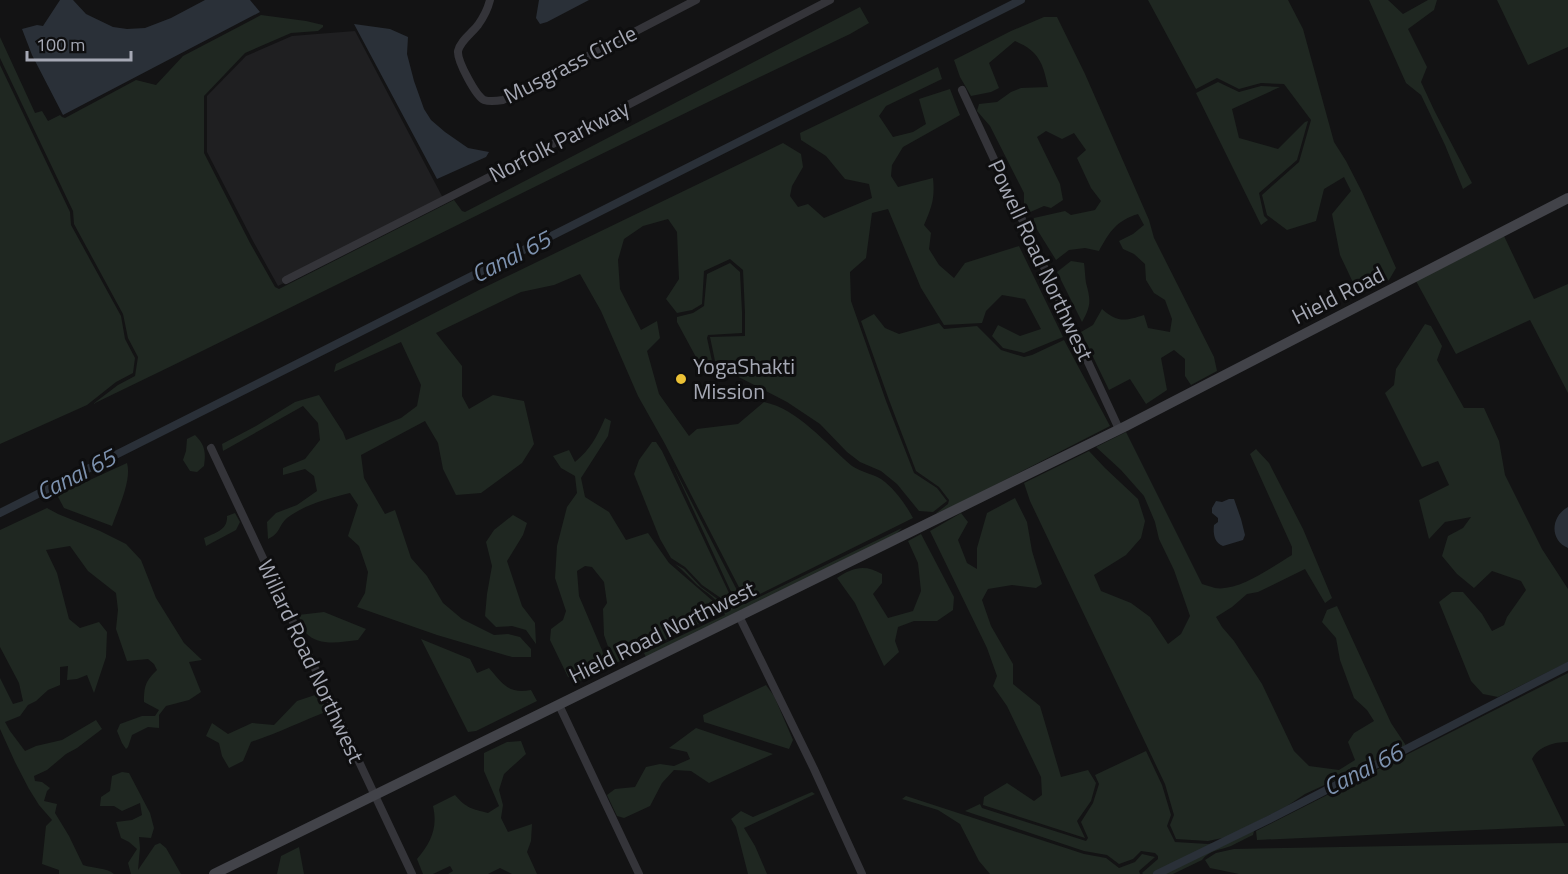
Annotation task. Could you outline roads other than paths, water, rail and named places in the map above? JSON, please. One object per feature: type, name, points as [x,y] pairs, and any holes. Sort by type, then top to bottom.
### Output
[{"type":"street","name":"Musgrass Circle","points":[[490,0],[478,24],[463,41],[458,51],[460,61],[476,93],[485,100],[495,102],[503,100],[696,0]]},
{"type":"street","name":"Norfolk Parkway","points":[[286,280],[520,162],[830,0]]},
{"type":"street","name":"Powell Road Northwest","points":[[962,90],[1123,427]]},
{"type":"street","name":"Hield Road","points":[[1123,427],[1568,198]]},
{"type":"street","name":"Hield Road Northwest","points":[[214,874],[1123,427]]},
{"type":"street","name":"Willard Road Northwest","points":[[211,448],[412,874]]},
{"type":"street","points":[[739,616],[814,769],[862,874]]},
{"type":"street","points":[[559,705],[639,874]]},
{"type":"waterway","name":"Canal 65","points":[[0,513],[1021,0]]},
{"type":"waterway","name":"Canal 66","points":[[1157,874],[1270,819],[1568,666]]},
{"type":"place","name":"YogaShakti Mission","points":[[681,379]]}]
